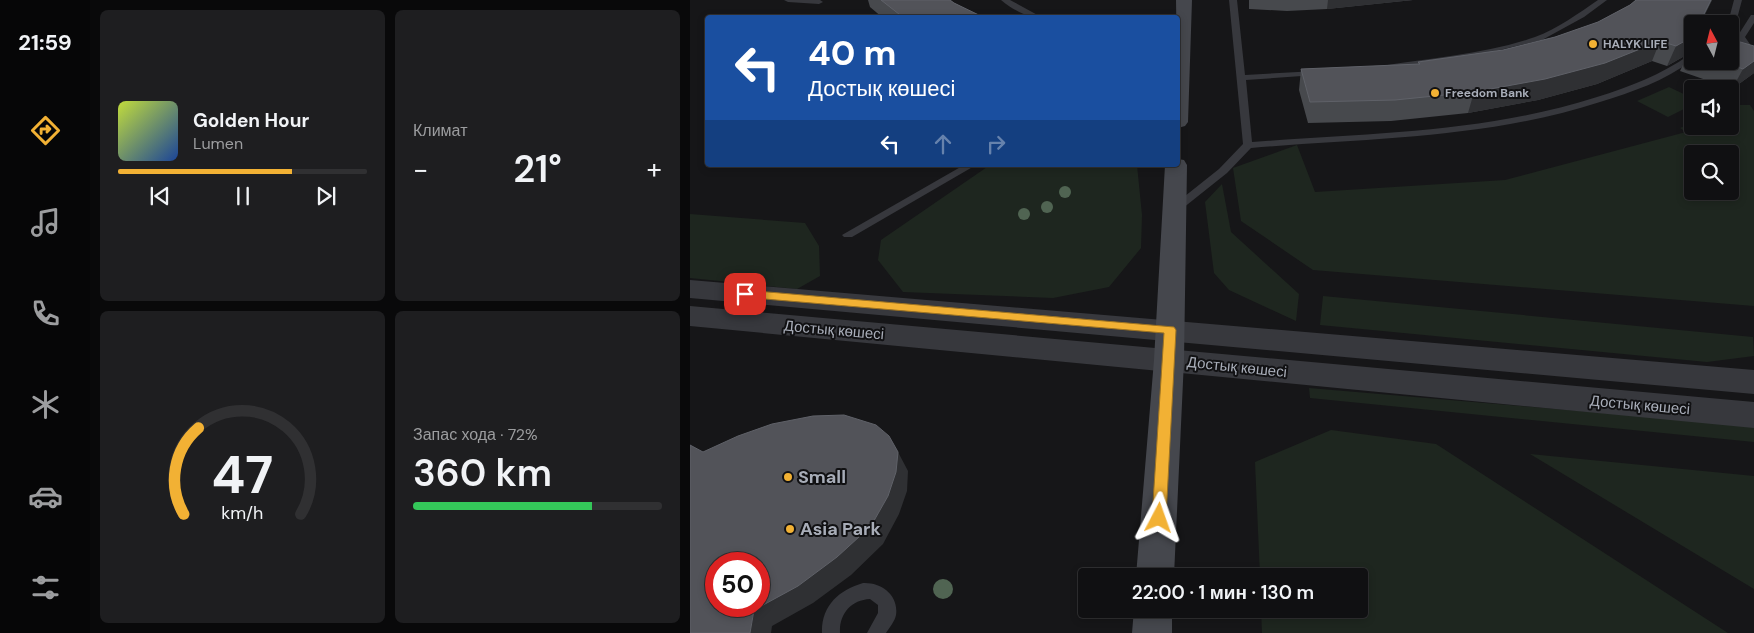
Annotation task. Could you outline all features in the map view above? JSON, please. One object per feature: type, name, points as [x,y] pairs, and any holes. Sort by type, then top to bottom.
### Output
[{"type":"main road","points":[[1180,81],[1184,0]]},
{"type":"main road","points":[[1156,568],[1170,345],[1175,167]]},
{"type":"main road","points":[[1152,633],[1153,618]]},
{"type":"street","name":"Достық көшесі","points":[[690,289],[1754,415]]},
{"type":"street","name":"Достық көшесі","points":[[690,316],[1754,382]]},
{"type":"lane","points":[[788,0],[819,2]]},
{"type":"lane","points":[[1005,0],[1033,15]]},
{"type":"lane","points":[[1233,0],[1248,145]]},
{"type":"lane","points":[[1374,69],[1470,55],[1539,38],[1582,15],[1603,0]]},
{"type":"lane","points":[[1734,15],[1747,8]]},
{"type":"lane","points":[[1747,8],[1741,37],[1754,56]]},
{"type":"lane","points":[[1174,210],[1223,171],[1248,145],[1424,134],[1507,123],[1579,106],[1639,86],[1684,63]]},
{"type":"lane","points":[[1241,78],[1326,72]]},
{"type":"lane","points":[[848,235],[967,167]]},
{"type":"lane","points":[[831,633],[831,620],[837,607],[849,598],[862,592],[877,593],[886,602],[887,615],[876,633]]},
{"type":"shaded area","points":[[1669,87],[1684,94],[1684,109],[1668,117],[1637,101]]},
{"type":"shaded area","points":[[1739,105],[1750,105],[1754,111],[1754,306],[1313,270],[1241,221],[1233,168],[1297,145],[1315,192],[1505,180],[1684,133],[1684,135],[1739,135]]},
{"type":"shaded area","points":[[987,167],[1137,167],[1142,215],[1141,248],[1109,287],[1053,298],[903,292],[878,260],[881,240]]},
{"type":"shaded area","points":[[1222,184],[1231,232],[1299,294],[1296,321],[1229,290],[1214,273],[1205,202]]},
{"type":"shaded area","points":[[690,214],[805,223],[819,246],[820,276],[797,289],[690,278]]},
{"type":"shaded area","points":[[1323,296],[1753,337],[1754,356],[1707,362],[1320,325]]},
{"type":"shaded area","points":[[1309,388],[1754,426],[1754,442],[1310,398]]},
{"type":"shaded area","points":[[1331,430],[1436,444],[1728,633],[1262,633],[1261,618],[1368,618],[1368,568],[1260,568],[1255,462]]},
{"type":"shaded area","points":[[1530,454],[1754,476],[1754,589]]},
{"type":"building","points":[[881,0],[950,0],[979,15],[900,15]]},
{"type":"building","points":[[1636,0],[1711,0],[1704,15],[1684,15],[1684,42],[1676,46],[1660,41],[1605,63],[1545,79],[1474,92],[1395,100],[1310,102],[1301,69],[1420,64],[1418,62],[1503,50],[1555,37],[1598,22]]},
{"type":"building","points":[[1739,42],[1754,46],[1754,61],[1743,69],[1739,68]]},
{"type":"building","name":"Asia Park","points":[[844,415],[876,425],[889,436],[898,452],[896,472],[888,496],[871,526],[837,557],[798,586],[770,601],[770,552],[705,552],[705,617],[753,617],[750,633],[690,633],[690,445],[703,452],[738,436],[772,424],[813,416]]},
{"type":"place","name":"HALYK LIFE","points":[[1593,44]]},
{"type":"place","name":"Freedom Bank","points":[[1435,93]]},
{"type":"place","name":"Small","points":[[788,477]]},
{"type":"place","name":"Asia Park","points":[[790,529]]},
{"type":"route","points":[[745,294],[1170,330],[1159,518]]}]
